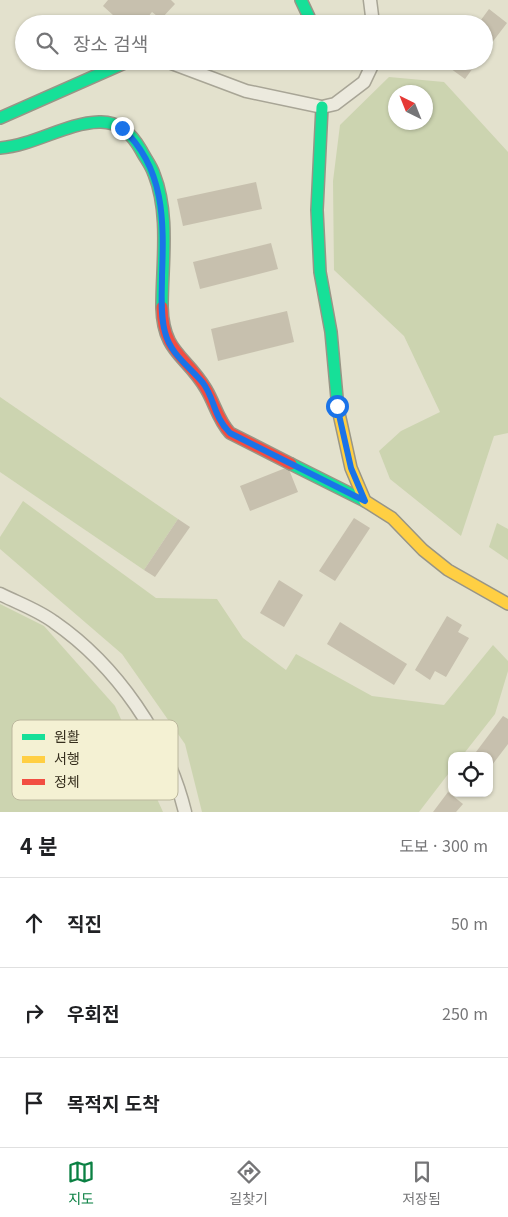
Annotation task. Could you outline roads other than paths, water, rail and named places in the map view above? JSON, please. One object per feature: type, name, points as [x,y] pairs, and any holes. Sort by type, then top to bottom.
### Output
[{"type":"street","points":[[301,0],[308,15]]},
{"type":"street","points":[[370,0],[372,15]]},
{"type":"street","points":[[0,118],[109,70]]},
{"type":"street","points":[[190,70],[246,91],[322,107],[334,104],[364,82],[370,70]]},
{"type":"street","points":[[322,107],[317,210],[320,272],[331,332],[337,406],[351,468],[365,501]]},
{"type":"street","points":[[0,148],[15,149],[88,125],[109,122],[122,128],[133,138],[154,174],[159,196],[163,238],[161,300],[165,333],[175,352],[204,385],[220,423],[230,433],[365,501],[392,518],[423,550],[448,570],[508,604]]},
{"type":"street","points":[[0,594],[53,620],[90,650],[117,681],[144,720]]},
{"type":"street","points":[[178,791],[185,812]]}]
